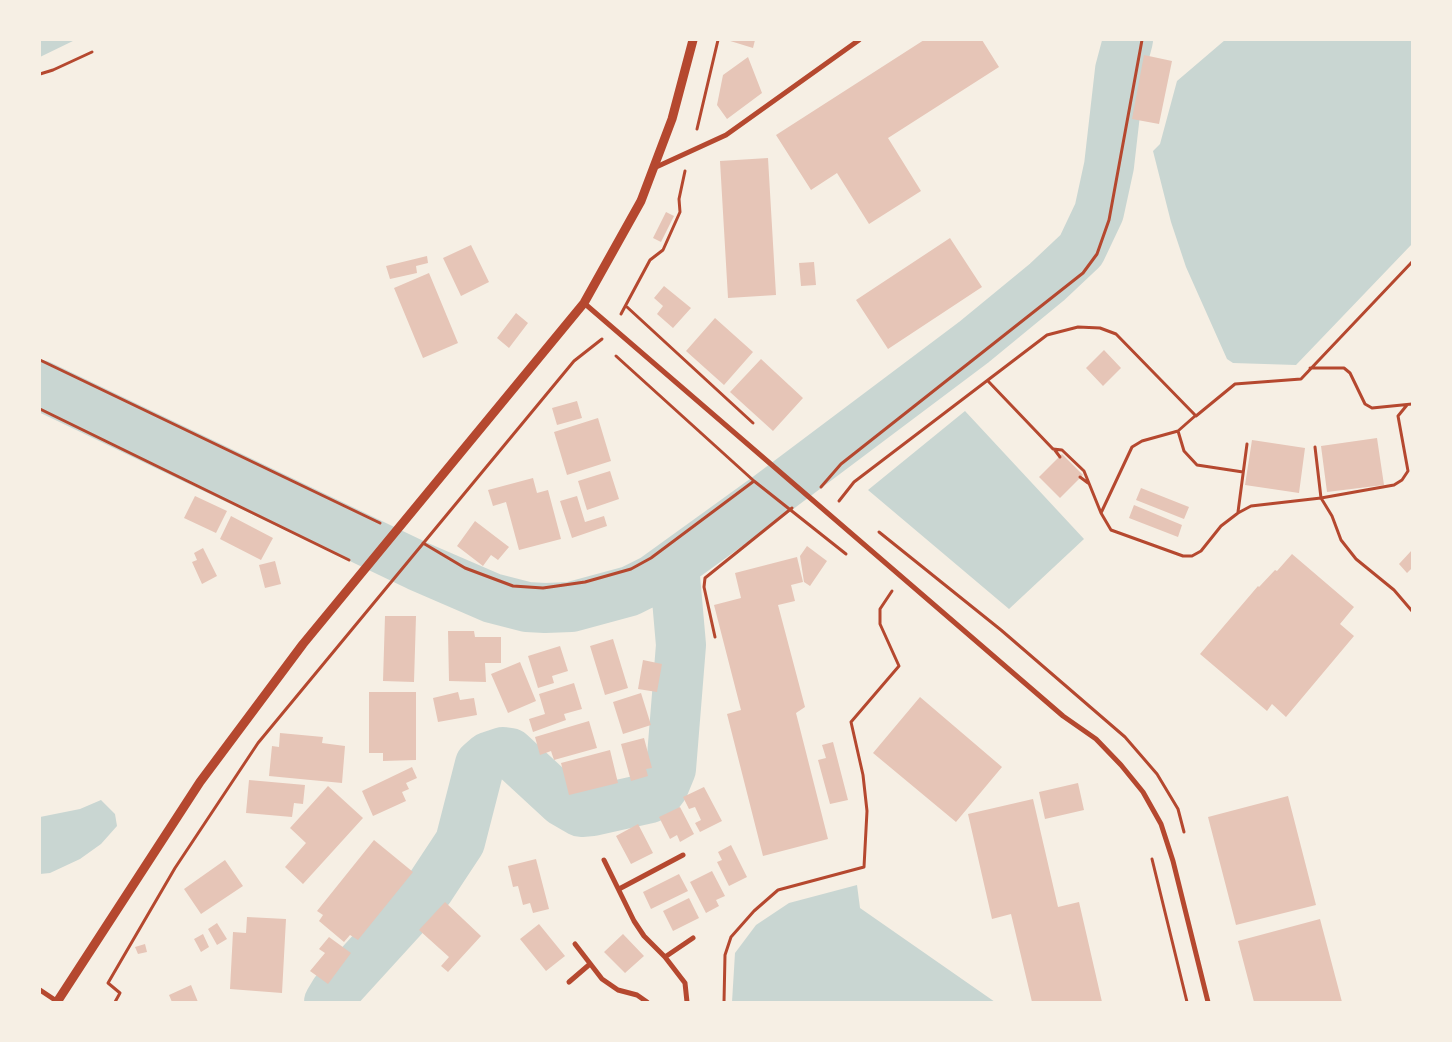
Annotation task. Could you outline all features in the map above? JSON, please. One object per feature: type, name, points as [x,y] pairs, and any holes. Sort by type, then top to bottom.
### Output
[{"type":"street","points":[[40,990],[57,1002],[200,782],[302,644],[584,303],[641,201],[672,119],[693,40]]},
{"type":"street","points":[[653,168],[726,135],[859,40]]},
{"type":"street","points":[[584,303],[1063,716],[1096,739],[1143,792],[1161,824],[1174,861],[1208,1002]]},
{"type":"street","points":[[620,889],[684,855]]},
{"type":"street","points":[[604,860],[620,889],[630,914],[644,936],[665,957],[685,983],[687,1002]]},
{"type":"street","points":[[665,957],[693,938]]},
{"type":"street","points":[[575,944],[609,985],[637,995],[647,1002]]},
{"type":"street","points":[[569,982],[590,964]]},
{"type":"path","points":[[115,1002],[120,993],[108,983],[175,868],[253,751],[574,361],[600,342],[627,307],[650,260],[663,250],[680,212],[679,199],[690,152],[700,121],[718,40]]},
{"type":"path","points":[[715,637],[704,587],[705,578],[790,509],[822,486],[841,464],[1083,272],[1097,254],[1109,220],[1142,40]]},
{"type":"path","points":[[40,74],[92,52]]},
{"type":"path","points":[[1101,514],[1132,447],[1142,441],[1178,431],[1235,384],[1301,379],[1412,262]]},
{"type":"path","points":[[831,514],[854,482],[1047,335],[1078,327],[1100,328],[1124,341],[1196,416]]},
{"type":"path","points":[[615,355],[754,481],[848,556]]},
{"type":"path","points":[[40,360],[372,518]]},
{"type":"path","points":[[1310,368],[1344,368],[1350,373],[1365,404],[1372,408],[1412,404]]},
{"type":"path","points":[[988,381],[1060,456]]},
{"type":"path","points":[[1053,449],[1062,450],[1084,471],[1101,514],[1111,530],[1183,556],[1192,556],[1201,551],[1221,526],[1238,513],[1258,504],[1321,498],[1391,487],[1402,480],[1408,472],[1398,416],[1406,405]]},
{"type":"path","points":[[40,409],[366,567]]},
{"type":"path","points":[[1178,431],[1184,451],[1197,465],[1243,472]]},
{"type":"path","points":[[1238,513],[1247,444]]},
{"type":"path","points":[[1315,447],[1321,498],[1332,516],[1341,540],[1350,552],[1398,594],[1412,611]]},
{"type":"path","points":[[1080,477],[1089,484]]},
{"type":"path","points":[[423,543],[465,568],[513,586],[544,588],[585,582],[631,569],[646,561],[754,481]]},
{"type":"path","points":[[885,586],[900,598]]},
{"type":"path","points":[[724,1002],[725,955],[732,938],[754,911],[778,890],[864,867],[867,811],[863,775],[851,722],[899,666],[880,624],[880,609],[892,591]]},
{"type":"path","points":[[1152,857],[1187,1002]]},
{"type":"shaded area","points":[[40,40],[75,40],[40,57]]},
{"type":"shaded area","points":[[1225,40],[1412,40],[1412,244],[1296,365],[1233,363],[1227,359],[1186,267],[1171,222],[1153,151],[1160,144],[1177,81]]},
{"type":"shaded area","points":[[965,411],[1084,539],[1009,609],[868,490]]},
{"type":"shaded area","points":[[101,800],[115,814],[117,826],[101,844],[80,859],[50,873],[40,874],[40,817],[80,809]]},
{"type":"shaded area","points":[[857,885],[860,908],[995,1002],[732,1002],[735,953],[756,925],[789,903]]},
{"type":"building","points":[[727,40],[755,40],[753,48]]},
{"type":"building","points":[[924,40],[982,40],[999,67],[888,138],[921,191],[869,224],[837,173],[811,190],[776,135]]},
{"type":"building","points":[[1144,55],[1172,61],[1159,124],[1132,119]]},
{"type":"building","points":[[748,57],[762,93],[727,119],[717,105],[723,75]]},
{"type":"building","points":[[768,158],[776,295],[728,298],[720,161]]},
{"type":"building","points":[[666,212],[674,216],[661,242],[653,238]]},
{"type":"building","points":[[950,238],[982,287],[888,349],[856,300]]},
{"type":"building","points":[[471,245],[489,282],[461,296],[443,258]]},
{"type":"building","points":[[427,256],[428,263],[416,266],[417,273],[390,279],[386,266]]},
{"type":"building","points":[[814,262],[816,285],[801,286],[799,263]]},
{"type":"building","points":[[429,273],[458,343],[423,358],[394,288]]},
{"type":"building","points":[[664,286],[691,308],[673,328],[657,314],[663,306],[654,298]]},
{"type":"building","points":[[516,313],[528,323],[509,348],[497,338]]},
{"type":"building","points":[[715,318],[753,352],[724,385],[686,351]]},
{"type":"building","points":[[1104,350],[1121,368],[1103,386],[1086,368]]},
{"type":"building","points":[[761,359],[803,398],[773,431],[730,392]]},
{"type":"building","points":[[577,401],[582,418],[557,425],[552,408]]},
{"type":"building","points":[[598,418],[611,461],[567,475],[554,432]]},
{"type":"building","points":[[1377,438],[1384,485],[1327,492],[1321,446]]},
{"type":"building","points":[[1252,440],[1305,448],[1299,493],[1245,485]]},
{"type":"building","points":[[1062,454],[1083,475],[1060,498],[1039,477]]},
{"type":"building","points":[[610,471],[619,499],[587,510],[578,481]]},
{"type":"building","points":[[533,478],[537,493],[548,490],[561,539],[519,550],[506,502],[493,506],[488,490]]},
{"type":"building","points":[[1141,488],[1189,507],[1184,519],[1136,500]]},
{"type":"building","points":[[195,496],[227,511],[216,533],[184,518]]},
{"type":"building","points":[[577,496],[585,522],[604,516],[607,526],[572,538],[560,501]]},
{"type":"building","points":[[1134,505],[1182,525],[1178,537],[1129,518]]},
{"type":"building","points":[[231,516],[273,538],[261,560],[220,539]]},
{"type":"building","points":[[475,521],[509,547],[498,560],[491,555],[483,566],[457,546]]},
{"type":"building","points":[[807,546],[827,561],[810,586],[804,582],[800,556]]},
{"type":"building","points":[[203,548],[217,576],[202,584],[192,562],[197,560],[194,553]]},
{"type":"building","points":[[1412,550],[1412,568],[1407,573],[1399,564]]},
{"type":"building","points":[[1292,554],[1354,607],[1340,624],[1354,636],[1286,717],[1272,704],[1267,711],[1200,654],[1258,586],[1275,570],[1277,571]]},
{"type":"building","points":[[797,557],[803,582],[791,585],[795,601],[778,605],[805,707],[796,713],[828,839],[763,856],[727,714],[741,710],[714,605],[741,598],[735,573]]},
{"type":"building","points":[[275,561],[281,584],[265,588],[259,565]]},
{"type":"building","points":[[385,616],[416,616],[414,682],[383,681]]},
{"type":"building","points":[[448,631],[474,631],[475,637],[501,637],[501,663],[485,663],[486,682],[449,681]]},
{"type":"building","points":[[613,639],[628,688],[605,695],[590,646]]},
{"type":"building","points":[[560,646],[568,671],[552,676],[554,683],[538,688],[528,656]]},
{"type":"building","points":[[643,660],[662,664],[657,692],[638,689]]},
{"type":"building","points":[[520,662],[536,701],[508,713],[491,674]]},
{"type":"building","points":[[574,683],[582,709],[564,714],[566,720],[533,732],[529,719],[545,714],[539,694]]},
{"type":"building","points":[[369,692],[416,692],[416,760],[383,761],[383,753],[369,753]]},
{"type":"building","points":[[458,692],[460,700],[474,698],[477,715],[438,722],[433,698]]},
{"type":"building","points":[[641,693],[651,725],[623,734],[613,702]]},
{"type":"building","points":[[920,697],[1002,767],[956,822],[873,753]]},
{"type":"building","points":[[589,721],[597,748],[554,760],[551,751],[540,755],[535,737]]},
{"type":"building","points":[[280,733],[323,737],[322,743],[345,746],[342,783],[269,776],[272,746],[279,747]]},
{"type":"building","points":[[644,738],[652,768],[646,769],[648,776],[631,781],[621,744]]},
{"type":"building","points":[[833,742],[848,800],[830,804],[818,760],[826,758],[822,745]]},
{"type":"building","points":[[610,750],[618,783],[569,795],[561,763]]},
{"type":"building","points":[[412,767],[417,778],[406,783],[409,789],[402,792],[406,801],[373,816],[362,791]]},
{"type":"building","points":[[249,780],[305,785],[303,804],[294,803],[292,817],[246,813]]},
{"type":"building","points":[[1078,783],[1084,810],[1045,819],[1039,792]]},
{"type":"building","points":[[328,786],[363,818],[303,884],[285,867],[306,843],[290,828]]},
{"type":"building","points":[[704,787],[722,821],[700,832],[695,823],[701,820],[695,807],[689,809],[683,797]]},
{"type":"building","points":[[1288,796],[1316,905],[1236,925],[1208,817]]},
{"type":"building","points":[[1033,799],[1058,907],[1079,902],[1102,1002],[1032,1002],[1011,914],[992,919],[968,814]]},
{"type":"building","points":[[680,807],[694,834],[680,842],[677,835],[670,839],[659,817]]},
{"type":"building","points":[[638,824],[653,853],[631,864],[616,836]]},
{"type":"building","points":[[374,840],[413,872],[358,940],[350,935],[344,942],[319,921],[323,915],[317,911]]},
{"type":"building","points":[[731,845],[747,877],[729,886],[717,862],[722,860],[718,852]]},
{"type":"building","points":[[536,859],[549,909],[533,913],[530,903],[523,905],[518,886],[513,887],[508,866]]},
{"type":"building","points":[[225,860],[243,886],[201,914],[184,889]]},
{"type":"building","points":[[712,871],[725,896],[716,900],[719,906],[706,913],[690,882]]},
{"type":"building","points":[[679,874],[688,891],[651,909],[643,892]]},
{"type":"building","points":[[689,898],[699,918],[673,931],[663,911]]},
{"type":"building","points":[[445,902],[481,936],[448,972],[441,966],[449,957],[419,930]]},
{"type":"building","points":[[247,917],[286,919],[282,993],[230,989],[233,932],[246,933]]},
{"type":"building","points":[[1320,919],[1342,1002],[1254,1002],[1238,941]]},
{"type":"building","points":[[217,923],[227,939],[217,945],[208,929]]},
{"type":"building","points":[[539,924],[565,956],[546,971],[520,939]]},
{"type":"building","points":[[203,934],[209,947],[201,952],[194,939]]},
{"type":"building","points":[[623,934],[644,956],[625,973],[604,952]]},
{"type":"building","points":[[329,937],[351,953],[328,984],[310,971],[325,953],[319,949]]},
{"type":"building","points":[[145,944],[147,952],[138,954],[135,947]]},
{"type":"building","points":[[191,985],[198,1002],[172,1002],[169,995]]},
{"type":"waterway","points":[[40,385],[418,566],[492,598],[527,607],[571,607],[630,591],[654,579],[769,496],[974,342],[1047,282],[1081,250],[1099,212],[1109,166],[1120,70],[1128,40]]},
{"type":"waterway","points":[[329,1002],[335,992],[429,889],[460,842],[480,764],[488,757],[503,752],[510,753],[562,801],[581,812],[650,798],[658,794],[664,786],[671,769],[681,645],[674,565]]}]
